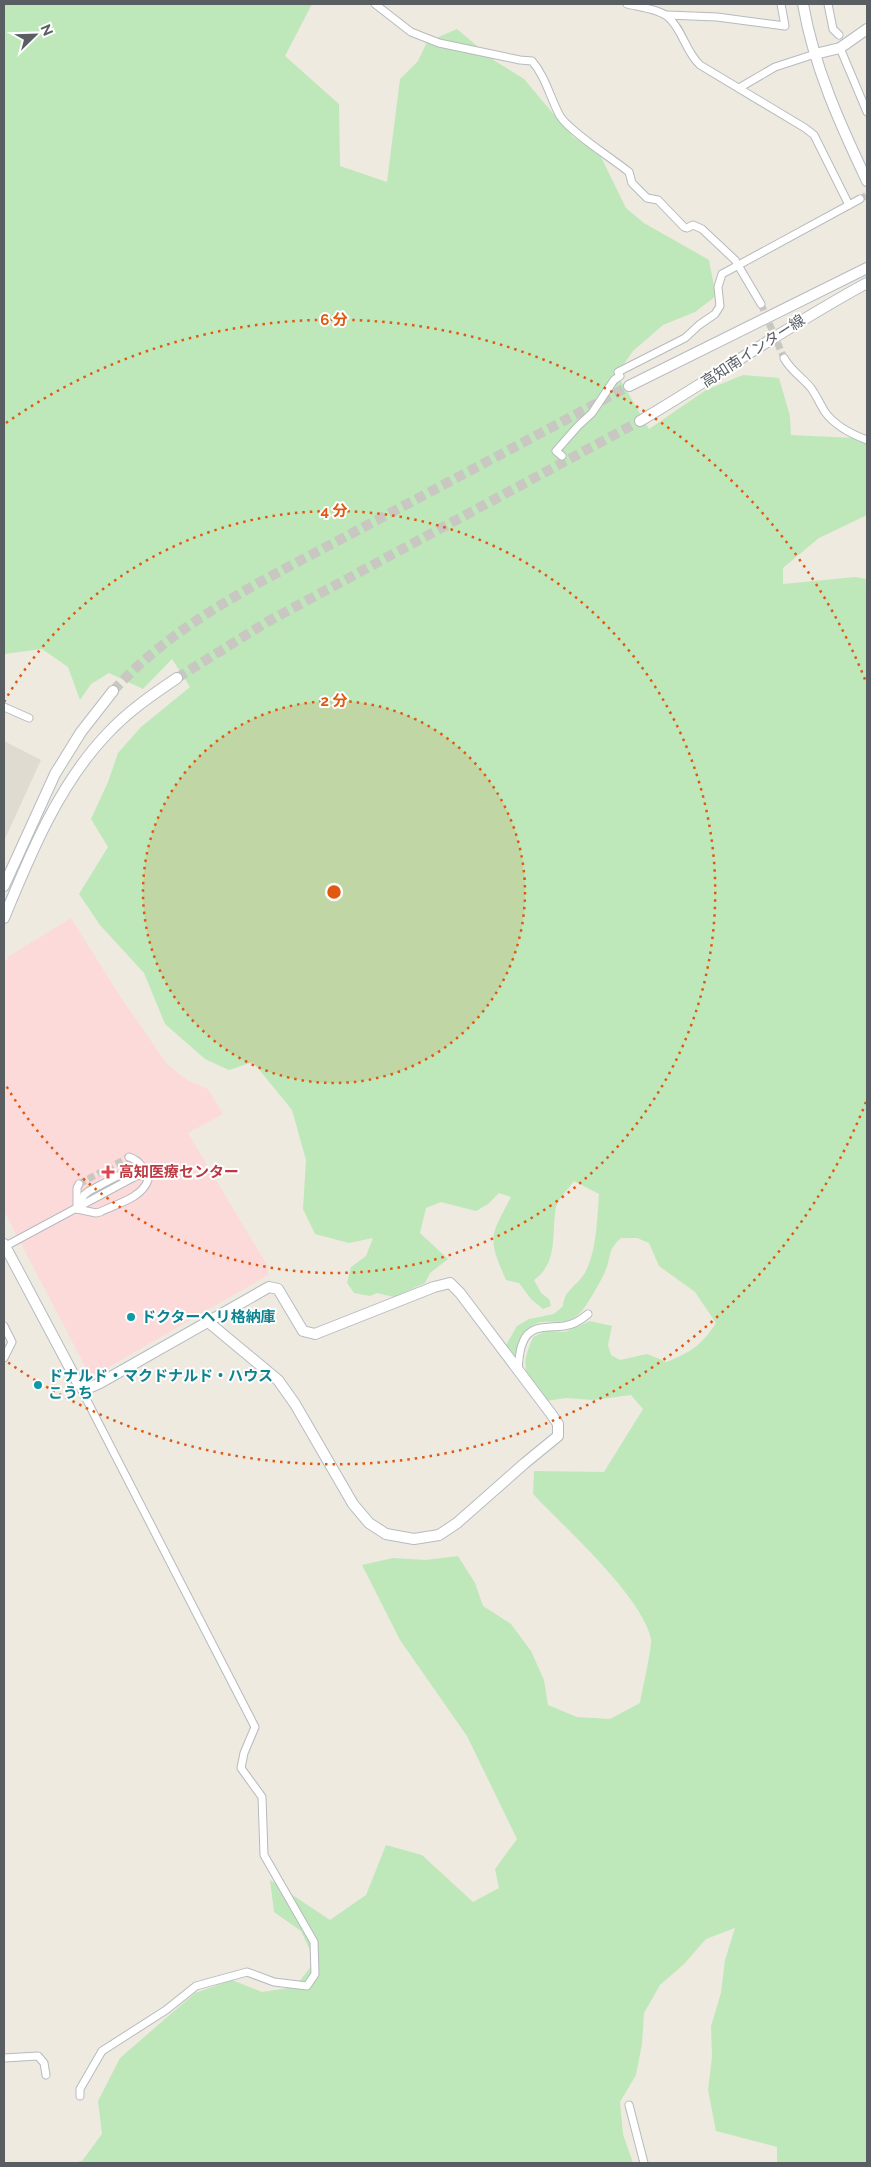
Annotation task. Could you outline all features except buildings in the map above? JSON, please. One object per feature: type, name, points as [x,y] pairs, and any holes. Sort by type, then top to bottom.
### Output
[{"type":"street","points":[[375,4],[411,32],[439,43],[532,61],[547,84],[561,116],[572,128],[629,172],[632,183],[647,198],[658,200],[684,227],[687,228],[694,225],[702,229],[738,264],[761,304]]},
{"type":"street","points":[[627,4],[667,15],[717,17],[785,26],[781,4]]},
{"type":"street","points":[[803,4],[815,54],[837,117],[867,181]]},
{"type":"street","points":[[828,4],[833,29],[839,35]]},
{"type":"street","points":[[667,15],[679,30],[694,59],[700,65],[814,135],[849,205]]},
{"type":"street","points":[[738,88],[775,67],[840,48],[867,29]]},
{"type":"street","points":[[840,48],[867,112]]},
{"type":"street","points":[[562,456],[556,451],[592,413],[614,380],[620,376],[618,372],[685,338],[715,314],[720,306],[718,287],[722,274],[860,199]]},
{"type":"street","name":"高知南インター線","points":[[629,386],[867,268]]},
{"type":"street","name":"高知南インター線","points":[[640,421],[709,380],[814,312],[867,283]]},
{"type":"street","points":[[784,358],[790,369],[810,388],[826,413],[837,424],[853,435],[867,440]]},
{"type":"street","points":[[4,918],[42,832],[68,785],[92,751],[135,707],[177,678]]},
{"type":"street","points":[[4,886],[55,774],[81,732],[113,691]]},
{"type":"street","points":[[4,707],[29,718]]},
{"type":"street","points":[[77,1209],[96,1213],[139,1194],[145,1189],[148,1180],[143,1168],[137,1160],[128,1157]]},
{"type":"street","points":[[77,1209],[84,1195],[90,1191],[133,1168],[143,1168]]},
{"type":"street","points":[[80,2096],[80,2089],[102,2050],[166,2010],[196,1986],[247,1972],[274,1982],[307,1986],[314,1974],[314,1942],[264,1855],[262,1797],[241,1768],[244,1753],[255,1727],[79,1385],[4,1246],[77,1209],[90,1200],[136,1176],[146,1177]]},
{"type":"street","points":[[77,1209],[76,1188],[79,1184]]},
{"type":"street","points":[[79,1385],[91,1387],[207,1321],[266,1288],[274,1287],[281,1294],[303,1332],[316,1334],[434,1287],[450,1283],[460,1293],[558,1424],[558,1436],[524,1463],[457,1523],[439,1535],[414,1539],[386,1534],[361,1515],[295,1404],[278,1380],[207,1321]]},
{"type":"street","points":[[518,1369],[522,1345],[526,1336],[533,1330],[546,1326],[565,1326],[581,1320],[588,1314]]},
{"type":"street","points":[[4,1326],[12,1342],[4,1358]]},
{"type":"street","points":[[4,2058],[38,2056],[44,2063],[46,2075]]},
{"type":"street","points":[[629,2105],[644,2163]]},
{"type":"shaded area","points":[[4,741],[41,760],[4,841]]},
{"type":"shaded area","name":"高知医療センター","points":[[71,918],[118,993],[167,1064],[187,1080],[208,1089],[223,1114],[188,1133],[268,1267],[268,1275],[97,1374],[88,1372],[4,1211],[4,964],[9,956]]},
{"type":"green space","points":[[4,4],[312,4],[285,56],[339,104],[340,166],[387,182],[400,79],[418,61],[427,42],[457,29],[495,61],[524,79],[573,137],[600,155],[626,208],[644,223],[709,260],[716,296],[695,312],[663,325],[633,351],[617,374],[649,429],[706,390],[743,375],[779,378],[790,416],[791,435],[856,438],[867,434],[867,515],[819,538],[783,568],[783,584],[855,577],[867,579],[867,2163],[777,2163],[777,2147],[716,2131],[708,2090],[712,2057],[711,2026],[721,1993],[725,1960],[735,1928],[706,1939],[684,1964],[660,1985],[644,2013],[642,2044],[636,2075],[620,2102],[623,2134],[633,2163],[71,2163],[82,2161],[102,2134],[98,2101],[120,2058],[195,1993],[232,1980],[262,1992],[295,1987],[315,1961],[301,1931],[274,1912],[270,1880],[330,1920],[366,1895],[386,1845],[422,1855],[473,1902],[499,1888],[495,1869],[517,1839],[467,1736],[400,1640],[362,1565],[393,1558],[426,1560],[458,1556],[475,1583],[483,1606],[511,1624],[531,1651],[544,1680],[548,1705],[577,1717],[610,1719],[640,1703],[651,1644],[645,1622],[618,1583],[582,1543],[533,1494],[534,1471],[604,1472],[643,1409],[631,1395],[594,1400],[566,1398],[546,1401],[529,1378],[525,1365],[526,1357],[533,1337],[546,1331],[565,1332],[590,1321],[612,1326],[608,1345],[611,1355],[620,1360],[647,1354],[667,1362],[695,1347],[706,1337],[716,1323],[695,1292],[659,1266],[649,1243],[637,1238],[621,1238],[613,1247],[603,1276],[581,1312],[571,1319],[562,1322],[536,1323],[529,1328],[522,1339],[515,1357],[506,1345],[517,1326],[529,1319],[554,1314],[563,1306],[566,1295],[583,1276],[590,1262],[596,1233],[599,1194],[574,1181],[557,1204],[551,1256],[542,1273],[534,1280],[541,1293],[549,1299],[551,1306],[543,1309],[531,1299],[519,1283],[506,1280],[496,1255],[494,1237],[495,1230],[511,1197],[499,1193],[488,1204],[476,1211],[441,1202],[426,1208],[420,1233],[448,1259],[430,1273],[425,1283],[394,1297],[377,1293],[370,1296],[354,1293],[347,1283],[351,1267],[366,1256],[373,1238],[349,1243],[315,1234],[303,1209],[306,1160],[292,1110],[253,1062],[229,1070],[205,1059],[165,1024],[144,973],[100,925],[79,894],[108,847],[91,819],[108,782],[118,753],[141,727],[190,687],[172,659],[143,689],[109,673],[91,684],[80,700],[68,667],[42,649],[4,654]]},
{"type":"tunnel","points":[[860,199],[867,195]]},
{"type":"tunnel","points":[[761,304],[784,358]]},
{"type":"tunnel","points":[[113,691],[139,665],[167,642],[228,600],[629,386]]},
{"type":"tunnel","points":[[177,678],[267,622],[640,421]]},
{"type":"tunnel","points":[[79,1184],[129,1157]]},
{"type":"place","name":"高知医療センター","points":[[108,1172]]},
{"type":"place","name":"ドクターヘリ格納庫","points":[[131,1317]]},
{"type":"place","name":"ドナルド・マクドナルド・ハウス こうち","points":[[38,1385]]}]
